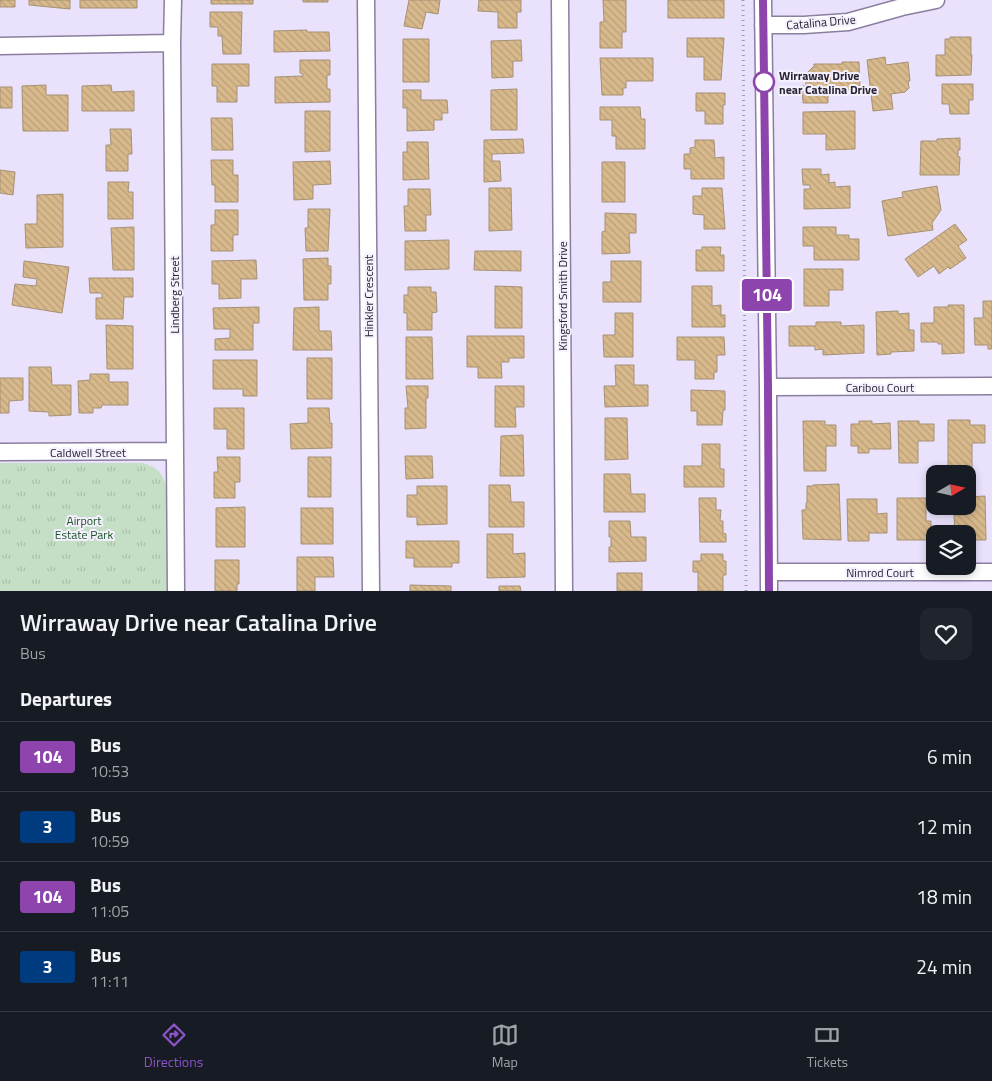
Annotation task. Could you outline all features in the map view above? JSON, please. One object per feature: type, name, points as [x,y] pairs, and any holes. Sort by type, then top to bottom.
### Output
[{"type":"street","name":"Lindberg Street","points":[[173,0],[176,591]]},
{"type":"street","name":"Hinkler Crescent","points":[[366,0],[371,591]]},
{"type":"street","name":"Kingsford Smith Drive","points":[[560,0],[564,591]]},
{"type":"street","points":[[763,0],[769,591]]},
{"type":"street","name":"Catalina Drive","points":[[763,25],[848,22],[936,0]]},
{"type":"street","points":[[0,46],[172,43]]},
{"type":"street","name":"Caribou Court","points":[[768,387],[992,386]]},
{"type":"street","name":"Caldwell Street","points":[[0,452],[175,452]]},
{"type":"street","name":"Nimrod Court","points":[[769,572],[992,572]]},
{"type":"path","points":[[743,0],[746,591]]},
{"type":"green space","name":"Airport Estate Park","points":[[0,463],[143,463],[157,470],[163,477],[167,493],[167,591],[0,591]]},
{"type":"building","points":[[0,0],[15,0],[15,7],[0,7]]},
{"type":"building","points":[[29,0],[70,0],[70,9],[29,5]]},
{"type":"building","points":[[80,0],[137,0],[137,8],[80,8]]},
{"type":"building","points":[[211,0],[253,0],[253,4],[211,4]]},
{"type":"building","points":[[303,0],[328,0],[328,2],[303,2]]},
{"type":"building","points":[[409,0],[440,0],[438,14],[426,12],[422,29],[404,26]]},
{"type":"building","points":[[479,0],[521,0],[521,12],[517,12],[517,28],[498,28],[498,12],[478,11]]},
{"type":"building","points":[[603,0],[626,0],[626,32],[622,32],[622,48],[600,48],[600,22],[604,22]]},
{"type":"building","points":[[668,0],[724,0],[724,18],[668,18]]},
{"type":"building","points":[[210,12],[242,12],[241,54],[223,54],[222,36],[218,36],[218,27],[210,27]]},
{"type":"building","points":[[307,30],[307,32],[329,32],[330,51],[274,52],[274,31]]},
{"type":"building","points":[[950,37],[971,37],[971,75],[936,76],[936,55],[945,55],[945,39],[950,39]]},
{"type":"building","points":[[687,38],[724,38],[721,80],[704,80],[704,57],[687,57]]},
{"type":"building","points":[[403,39],[429,39],[429,82],[403,82]]},
{"type":"building","points":[[521,40],[522,61],[513,61],[513,77],[492,78],[491,41]]},
{"type":"building","points":[[885,57],[886,65],[908,62],[909,88],[905,92],[891,94],[893,109],[873,111],[867,60]]},
{"type":"building","points":[[600,58],[653,58],[653,81],[626,81],[623,95],[602,95]]},
{"type":"building","points":[[300,60],[330,60],[330,75],[327,75],[327,89],[330,89],[330,102],[275,103],[275,77],[303,76],[300,73]]},
{"type":"building","points":[[842,62],[859,62],[860,90],[836,90],[832,95],[828,95],[828,103],[803,103],[802,86],[806,86],[806,76],[809,76],[807,73],[814,68],[814,64],[842,64]]},
{"type":"building","points":[[212,64],[249,64],[249,86],[237,86],[237,102],[217,102],[217,86],[212,86]]},
{"type":"building","points":[[942,84],[973,84],[973,100],[969,100],[969,114],[950,114],[949,104],[942,104]]},
{"type":"building","points":[[46,85],[46,95],[68,95],[68,131],[23,131],[22,86]]},
{"type":"building","points":[[111,85],[112,92],[134,91],[134,111],[82,111],[82,86]]},
{"type":"building","points":[[0,87],[12,87],[12,108],[0,108]]},
{"type":"building","points":[[517,89],[517,130],[491,130],[491,90]]},
{"type":"building","points":[[403,90],[421,90],[421,100],[447,100],[448,113],[442,113],[442,120],[434,120],[434,130],[407,131],[407,108],[403,108]]},
{"type":"building","points":[[696,93],[725,93],[723,124],[705,124],[705,111],[696,111]]},
{"type":"building","points":[[600,107],[640,107],[641,119],[645,119],[645,149],[616,149],[616,136],[612,136],[612,120],[600,120]]},
{"type":"building","points":[[305,111],[330,111],[330,151],[305,152]]},
{"type":"building","points":[[855,111],[855,149],[826,150],[826,134],[803,134],[803,112]]},
{"type":"building","points":[[211,118],[232,118],[233,150],[212,150]]},
{"type":"building","points":[[110,129],[131,129],[132,154],[128,154],[128,171],[106,171],[106,145],[111,145]]},
{"type":"building","points":[[960,138],[960,150],[958,150],[958,157],[960,157],[959,175],[920,175],[921,141]]},
{"type":"building","points":[[523,139],[524,153],[492,154],[492,161],[500,161],[501,181],[484,182],[484,140]]},
{"type":"building","points":[[695,140],[714,140],[715,158],[724,157],[724,179],[691,179],[691,169],[684,169],[684,154],[690,154],[690,148],[695,147]]},
{"type":"building","points":[[407,142],[428,142],[429,179],[403,180],[403,152],[407,152]]},
{"type":"building","points":[[211,160],[233,160],[233,175],[238,175],[238,202],[215,202],[215,185],[212,185]]},
{"type":"building","points":[[330,161],[331,184],[313,185],[313,199],[294,200],[293,162]]},
{"type":"building","points":[[602,162],[625,162],[625,202],[602,202]]},
{"type":"building","points":[[802,169],[821,169],[821,175],[829,174],[829,183],[835,182],[835,187],[850,186],[850,208],[804,209],[804,189],[810,189],[810,185],[803,185]]},
{"type":"building","points":[[0,170],[15,172],[13,195],[0,193]]},
{"type":"building","points":[[108,182],[129,182],[128,192],[133,192],[133,219],[108,219]]},
{"type":"building","points":[[937,186],[941,210],[932,223],[933,230],[888,236],[882,201],[903,197],[902,192]]},
{"type":"building","points":[[489,188],[511,188],[512,230],[489,231]]},
{"type":"building","points":[[702,188],[722,188],[725,229],[704,229],[704,215],[693,214],[693,196],[702,196]]},
{"type":"building","points":[[408,189],[430,189],[431,215],[426,215],[426,231],[405,231],[404,206],[408,206]]},
{"type":"building","points":[[63,194],[63,247],[26,248],[25,224],[37,224],[37,195]]},
{"type":"building","points":[[308,209],[330,209],[328,251],[306,251],[305,228],[308,228]]},
{"type":"building","points":[[215,210],[238,210],[238,235],[233,235],[233,251],[211,251],[211,225],[215,225]]},
{"type":"building","points":[[605,213],[636,214],[636,233],[629,233],[630,253],[602,254],[602,232],[605,231]]},
{"type":"building","points":[[955,224],[967,240],[958,246],[966,258],[939,274],[934,266],[918,277],[905,259]]},
{"type":"building","points":[[134,227],[134,270],[113,270],[111,228]]},
{"type":"building","points":[[803,227],[836,227],[836,235],[849,235],[849,239],[859,239],[859,260],[814,260],[814,246],[803,246]]},
{"type":"building","points":[[449,240],[449,269],[405,270],[405,241]]},
{"type":"building","points":[[702,247],[721,247],[720,255],[724,255],[724,271],[696,271],[696,250],[702,250]]},
{"type":"building","points":[[475,251],[521,251],[521,271],[474,270]]},
{"type":"building","points":[[328,258],[328,266],[331,266],[331,284],[328,284],[328,300],[304,300],[303,259]]},
{"type":"building","points":[[256,260],[257,279],[241,279],[241,298],[219,299],[219,284],[212,284],[212,261]]},
{"type":"building","points":[[24,261],[69,267],[62,313],[12,305],[15,284],[36,286],[37,279],[23,277]]},
{"type":"building","points":[[611,261],[641,261],[641,302],[603,302],[603,282],[611,282]]},
{"type":"building","points":[[804,269],[843,269],[843,290],[829,290],[829,306],[804,306]]},
{"type":"building","points":[[89,278],[133,278],[133,297],[124,297],[123,319],[96,319],[96,298],[102,298],[102,293],[90,293]]},
{"type":"building","points":[[495,286],[522,287],[522,328],[495,328]]},
{"type":"building","points":[[692,286],[712,286],[712,306],[721,305],[721,315],[725,315],[725,327],[692,327]]},
{"type":"building","points":[[408,287],[431,287],[431,292],[436,292],[437,312],[432,313],[432,330],[407,330],[407,313],[404,313],[404,295],[408,295]]},
{"type":"building","points":[[983,301],[992,301],[992,349],[988,349],[988,345],[975,345],[974,318],[983,318]]},
{"type":"building","points":[[948,305],[964,305],[964,353],[942,354],[942,344],[938,344],[938,342],[921,342],[921,323],[934,323],[934,307],[949,307]]},
{"type":"building","points":[[259,307],[259,323],[253,323],[253,350],[215,350],[215,339],[230,338],[230,329],[214,329],[213,308]]},
{"type":"building","points":[[319,307],[319,331],[331,331],[332,350],[293,350],[294,308]]},
{"type":"building","points":[[898,311],[898,314],[909,313],[909,330],[914,330],[914,351],[877,355],[876,312]]},
{"type":"building","points":[[615,313],[633,313],[633,357],[604,357],[603,335],[615,335]]},
{"type":"building","points":[[816,322],[841,322],[841,326],[864,325],[864,353],[823,355],[823,349],[815,350],[815,346],[789,346],[789,326],[816,326]]},
{"type":"building","points":[[106,325],[133,326],[133,369],[107,369]]},
{"type":"building","points":[[467,336],[524,336],[524,358],[509,358],[509,362],[501,362],[502,378],[478,378],[478,367],[467,367]]},
{"type":"building","points":[[406,337],[432,337],[433,379],[406,379]]},
{"type":"building","points":[[677,337],[724,337],[725,355],[717,355],[717,372],[714,372],[714,379],[695,379],[695,360],[677,360]]},
{"type":"building","points":[[307,358],[332,358],[332,399],[307,399]]},
{"type":"building","points":[[213,360],[257,360],[257,396],[243,396],[243,389],[213,389]]},
{"type":"building","points":[[615,365],[634,365],[634,385],[648,385],[648,406],[605,407],[604,386],[616,386]]},
{"type":"building","points":[[29,367],[51,367],[52,385],[71,385],[71,415],[49,416],[49,412],[29,411]]},
{"type":"building","points":[[90,374],[109,374],[109,382],[128,382],[128,405],[102,405],[101,408],[93,408],[93,413],[79,413],[78,381],[90,380]]},
{"type":"building","points":[[0,378],[23,378],[23,400],[9,401],[9,413],[0,413]]},
{"type":"building","points":[[406,386],[428,386],[426,428],[405,429],[405,408],[408,408]]},
{"type":"building","points":[[495,386],[524,386],[524,407],[515,407],[516,427],[495,427]]},
{"type":"building","points":[[691,390],[725,391],[725,410],[723,410],[722,425],[697,425],[697,411],[691,411]]},
{"type":"building","points":[[214,408],[244,408],[244,449],[227,449],[227,429],[214,429]]},
{"type":"building","points":[[308,408],[329,408],[330,424],[332,423],[332,448],[291,449],[290,424],[308,423]]},
{"type":"building","points":[[605,418],[627,418],[628,459],[605,460]]},
{"type":"building","points":[[948,420],[970,420],[970,425],[985,425],[985,443],[972,443],[972,465],[948,465]]},
{"type":"building","points":[[803,421],[825,421],[825,425],[836,425],[836,446],[826,446],[826,471],[804,471]]},
{"type":"building","points":[[859,421],[872,421],[872,424],[890,423],[891,449],[869,449],[869,453],[858,453],[858,446],[851,446],[851,424],[859,424]]},
{"type":"building","points":[[898,421],[919,421],[919,424],[934,424],[934,441],[918,441],[918,463],[899,463]]},
{"type":"building","points":[[523,435],[524,476],[500,476],[501,436]]},
{"type":"building","points":[[702,444],[720,444],[720,469],[724,469],[724,487],[684,487],[684,466],[702,466]]},
{"type":"building","points":[[405,456],[432,456],[433,478],[406,479]]},
{"type":"building","points":[[217,457],[240,457],[240,482],[235,482],[235,498],[214,498],[214,472],[218,472]]},
{"type":"building","points":[[308,457],[331,457],[331,497],[308,497]]},
{"type":"building","points":[[604,474],[630,474],[631,494],[645,494],[645,512],[604,512]]},
{"type":"building","points":[[839,484],[841,540],[803,539],[802,510],[806,510],[807,486]]},
{"type":"building","points":[[489,485],[510,485],[511,502],[524,502],[524,527],[489,527]]},
{"type":"building","points":[[417,486],[447,486],[447,524],[417,525],[417,517],[407,517],[407,495],[417,495]]},
{"type":"building","points":[[985,496],[986,540],[976,540],[976,525],[955,525],[954,515],[976,515],[976,497]]},
{"type":"building","points":[[699,498],[716,498],[716,510],[721,510],[720,521],[723,521],[723,533],[726,534],[726,542],[700,542]]},
{"type":"building","points":[[897,498],[926,498],[926,521],[931,521],[931,525],[926,525],[926,540],[897,540]]},
{"type":"building","points":[[847,499],[877,499],[877,514],[887,513],[887,533],[869,533],[869,541],[848,541]]},
{"type":"building","points":[[245,507],[245,547],[216,547],[216,508]]},
{"type":"building","points":[[301,508],[333,508],[333,544],[301,544]]},
{"type":"building","points":[[609,521],[630,521],[631,537],[646,537],[646,561],[609,562],[611,537],[609,537]]},
{"type":"building","points":[[487,534],[513,534],[513,554],[525,553],[525,577],[487,578]]},
{"type":"building","points":[[406,541],[459,541],[459,563],[452,563],[452,567],[414,567],[414,558],[406,558]]},
{"type":"building","points":[[701,554],[723,554],[723,561],[726,561],[726,575],[723,575],[723,591],[698,591],[698,572],[693,572],[693,561],[701,561]]},
{"type":"building","points":[[297,557],[333,557],[334,577],[315,577],[315,591],[297,591]]},
{"type":"building","points":[[215,560],[239,560],[239,584],[237,584],[237,591],[215,591]]},
{"type":"building","points":[[617,573],[642,573],[642,591],[617,591]]},
{"type":"building","points":[[410,585],[451,586],[451,591],[410,591]]},
{"type":"building","points":[[499,586],[520,586],[521,591],[499,591]]},
{"type":"bus line","name":"104","points":[[763,0],[769,591]]},
{"type":"place","name":"Wirraway Drive near Catalina Drive","points":[[764,82]]}]
